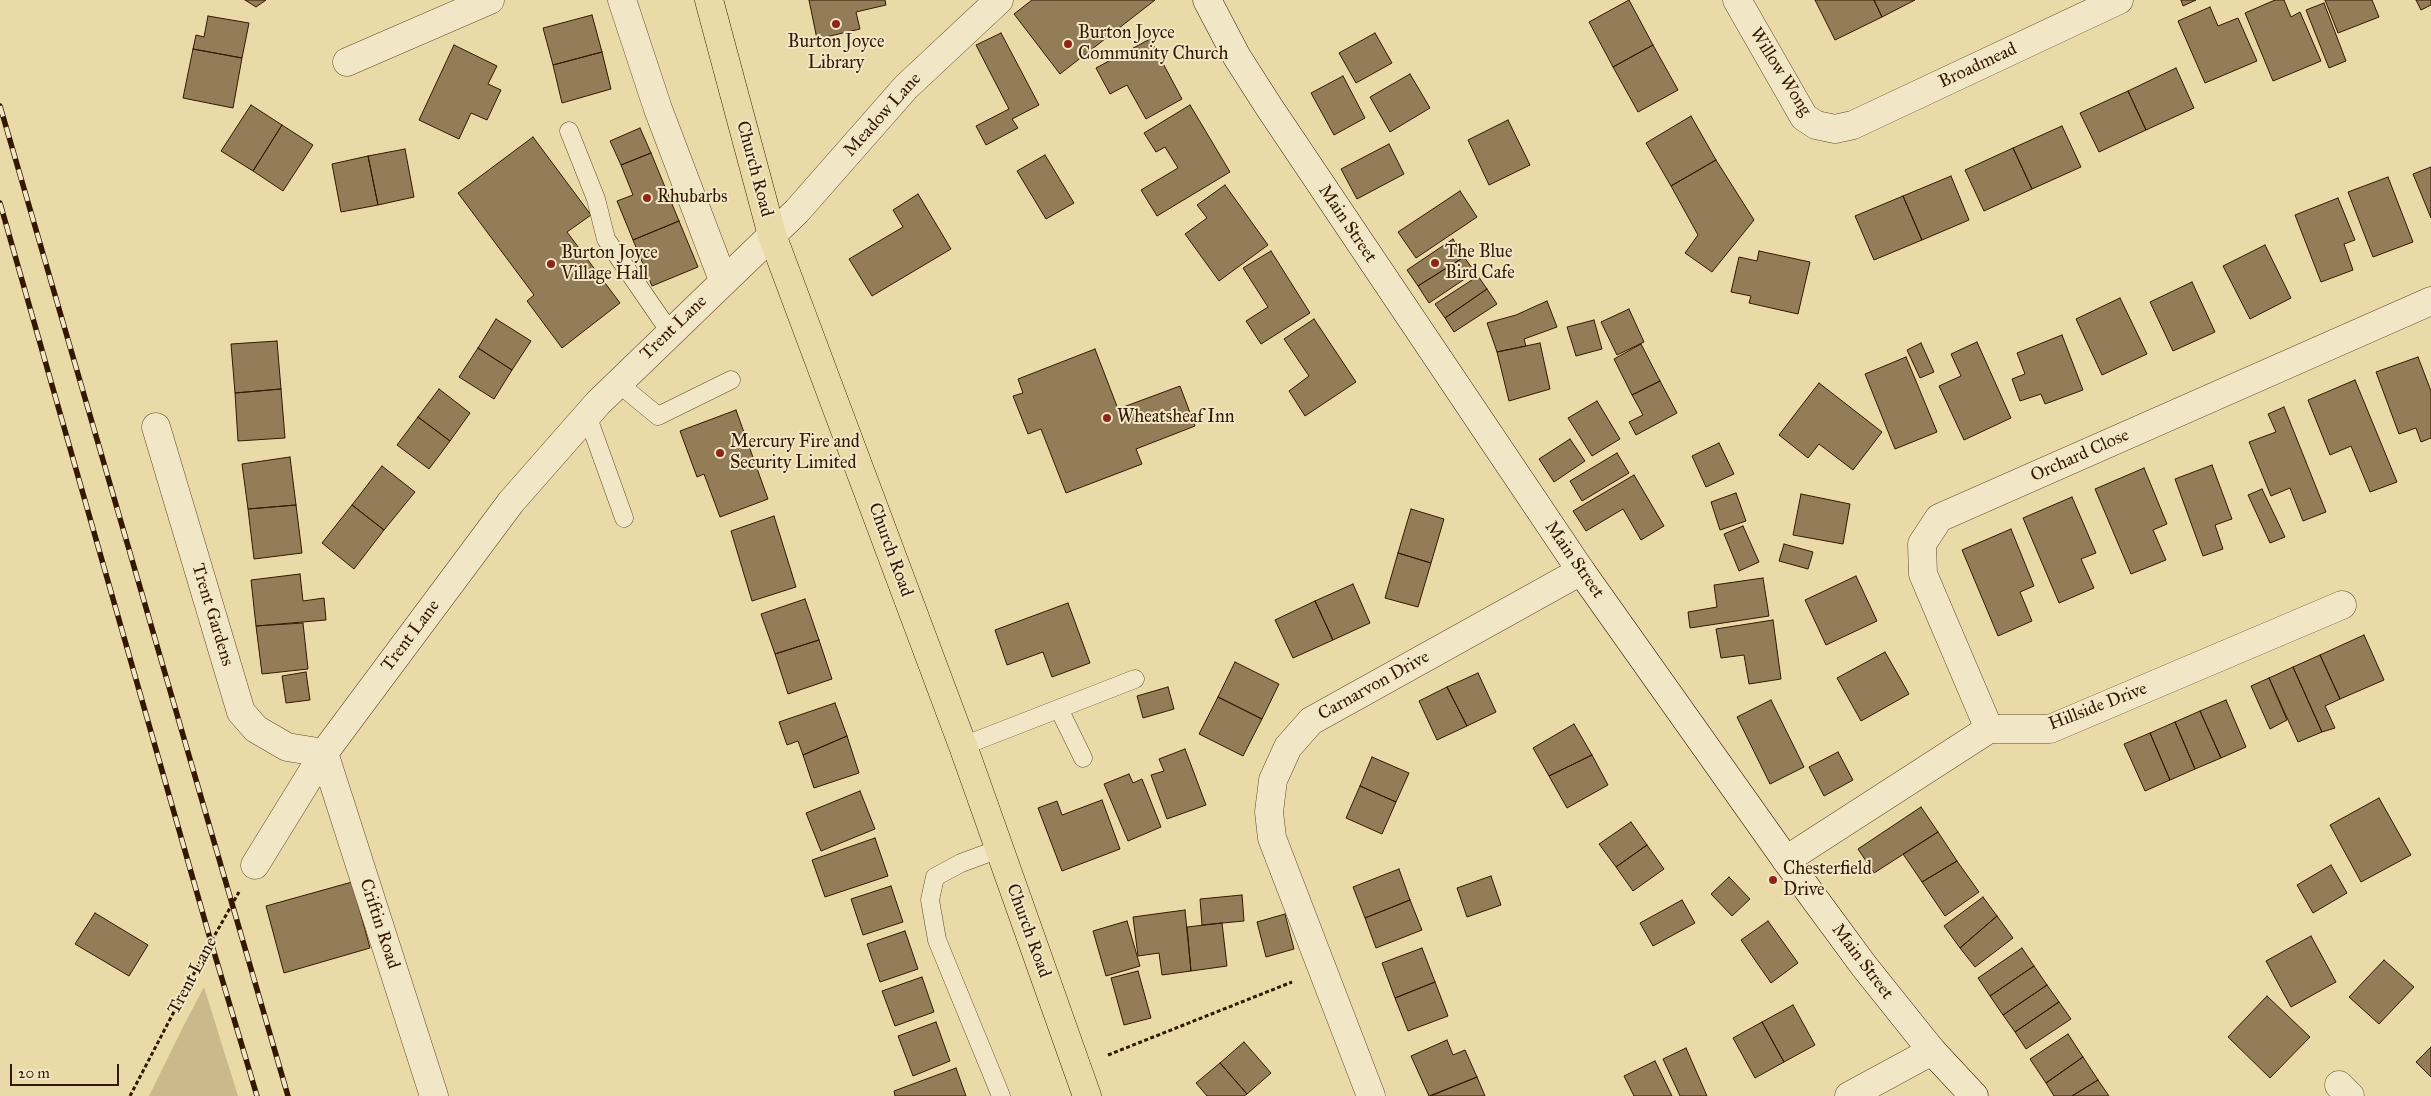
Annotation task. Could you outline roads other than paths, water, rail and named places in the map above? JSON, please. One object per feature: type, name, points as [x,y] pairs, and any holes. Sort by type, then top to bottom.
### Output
[{"type":"main road","name":"Church Road","points":[[708,0],[772,235],[963,746],[1087,1096]]},
{"type":"street","points":[[347,62],[490,0]]},
{"type":"street","points":[[622,0],[658,109],[723,280]]},
{"type":"street","name":"Meadow Lane","points":[[772,235],[797,211],[906,86],[999,0]]},
{"type":"street","name":"Main Street","points":[[1207,0],[1237,57],[1269,108],[1581,572],[1786,860],[1864,966],[1932,1051],[1974,1096]]},
{"type":"street","name":"Willow Wong","points":[[1737,0],[1804,118],[1816,125],[1835,129]]},
{"type":"street","name":"Broadmead","points":[[1835,129],[1852,125],[2119,0]]},
{"type":"street","name":"Trent Lane","points":[[255,864],[324,753],[511,502],[587,415],[618,383],[723,280],[772,235]]},
{"type":"street","name":"Orchard Close","points":[[1989,729],[1923,574],[1922,544],[1939,518],[2431,301]]},
{"type":"street","name":"Trent Gardens","points":[[156,427],[241,712],[256,729],[287,747],[324,753]]},
{"type":"street","name":"Carnarvon Drive","points":[[1372,1096],[1322,972],[1272,838],[1269,812],[1273,780],[1288,747],[1311,721],[1581,572]]},
{"type":"street","name":"Hillside Drive","points":[[1989,729],[2050,729],[2342,605]]},
{"type":"street","points":[[1786,860],[1989,729]]},
{"type":"street","name":"Criftin Road","points":[[324,753],[434,1096]]},
{"type":"street","points":[[1848,1096],[1932,1051]]},
{"type":"lane","points":[[569,131],[596,199],[606,238],[670,332]]},
{"type":"lane","points":[[618,383],[658,416],[731,380]]},
{"type":"lane","points":[[587,415],[624,518]]},
{"type":"lane","points":[[963,746],[1135,679]]},
{"type":"lane","points":[[1058,710],[1083,758]]},
{"type":"lane","points":[[999,849],[961,863],[935,877],[930,900],[937,940],[1001,1096]]},
{"type":"railway","points":[[0,106],[288,1096]]},
{"type":"railway","points":[[0,203],[211,942],[257,1096]]},
{"type":"place","name":"Burton Joyce Library","points":[[836,24]]},
{"type":"place","name":"Burton Joyce Community Church","points":[[1068,44]]},
{"type":"place","name":"Rhubarbs","points":[[647,198]]},
{"type":"place","name":"The Blue Bird Cafe","points":[[1435,263]]},
{"type":"place","name":"Burton Joyce Village Hall","points":[[551,264]]},
{"type":"place","name":"Wheatsheaf Inn","points":[[1107,418]]},
{"type":"place","name":"Mercury Fire and Security Limited","points":[[720,453]]},
{"type":"place","name":"Chesterfield Drive","points":[[1773,880]]}]
